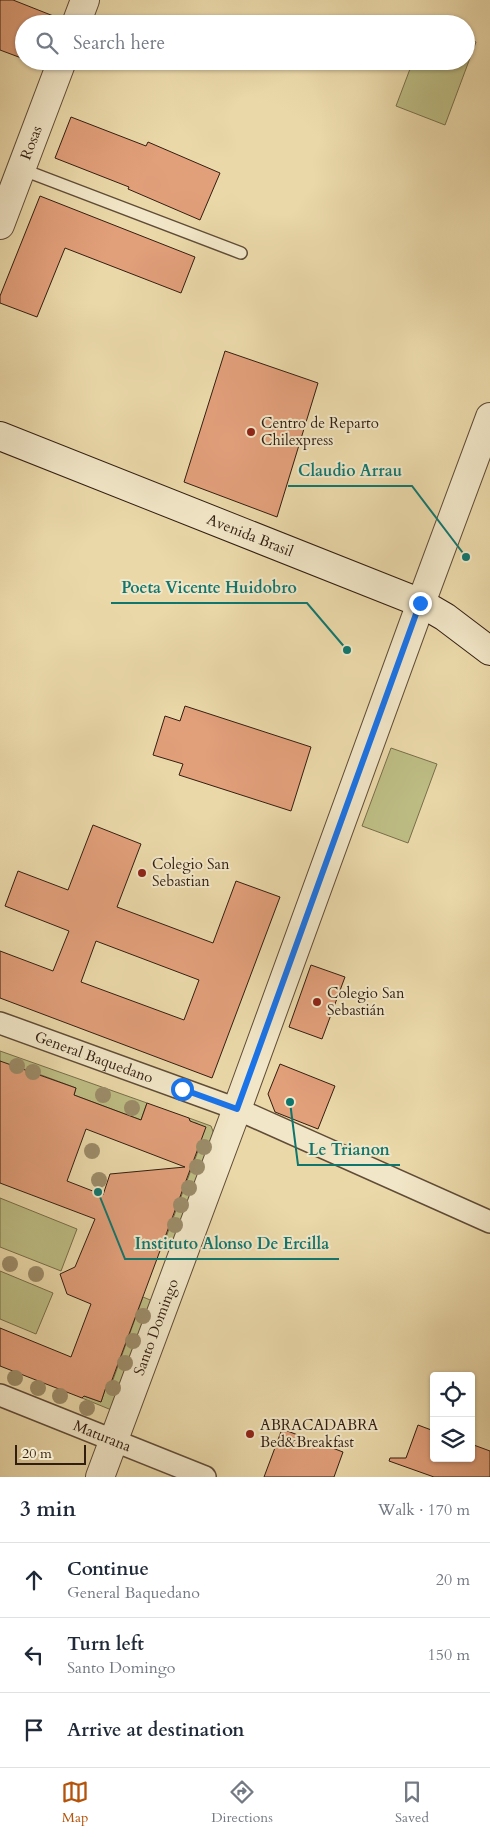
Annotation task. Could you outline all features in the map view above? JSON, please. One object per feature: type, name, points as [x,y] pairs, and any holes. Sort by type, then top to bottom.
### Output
[{"type":"street","points":[[79,15],[85,0]]},
{"type":"street","name":"Rosas","points":[[0,225],[59,70]]},
{"type":"street","name":"Santo Domingo","points":[[100,1477],[237,1109],[420,603],[490,417]]},
{"type":"street","name":"Avenida Brasil","points":[[0,436],[420,603],[445,618],[490,651]]},
{"type":"street","name":"General Baquedano","points":[[0,1023],[237,1109],[490,1222]]},
{"type":"street","name":"Maturana","points":[[0,1395],[205,1477]]},
{"type":"lane","points":[[21,169],[241,253]]},
{"type":"green space","points":[[410,70],[466,70],[445,125],[396,106]]},
{"type":"green space","points":[[391,748],[437,764],[408,843],[362,826]]},
{"type":"green space","points":[[0,1051],[147,1103],[141,1120],[74,1095],[76,1088],[36,1073],[33,1080],[0,1061]]},
{"type":"green space","points":[[189,1118],[211,1126],[216,1139],[177,1244],[165,1240],[201,1143],[199,1139],[201,1126],[196,1123],[191,1124]]},
{"type":"green space","points":[[0,1198],[77,1229],[61,1271],[0,1247]]},
{"type":"green space","points":[[0,1271],[53,1293],[36,1334],[0,1319]]},
{"type":"green space","points":[[143,1297],[155,1302],[114,1411],[82,1398],[84,1396],[101,1402],[106,1387],[110,1388]]},
{"type":"building","points":[[0,0],[13,0],[51,15],[15,15],[15,56],[0,50]]},
{"type":"building","points":[[71,117],[146,146],[148,142],[220,173],[200,220],[128,189],[129,187],[55,158]]},
{"type":"building","points":[[40,196],[195,257],[181,293],[65,248],[37,317],[0,303],[0,296]]},
{"type":"building","name":"Centro de Reparto Chilexpress","points":[[225,351],[318,383],[277,517],[184,482]]},
{"type":"building","points":[[185,706],[311,747],[291,811],[179,775],[183,764],[153,755],[165,716],[180,721]]},
{"type":"building","points":[[93,825],[141,844],[117,907],[213,943],[236,881],[280,897],[212,1078],[0,998],[0,951],[53,971],[69,931],[5,906],[18,871],[68,890]],"holes":[[[96,941],[199,980],[184,1020],[81,982]]]},
{"type":"building","name":"Colegio San Sebastián","points":[[311,965],[345,977],[322,1039],[289,1027]]},
{"type":"building","points":[[0,1061],[76,1088],[74,1095],[141,1120],[147,1103],[189,1118],[190,1121],[206,1127],[109,1388],[106,1387],[101,1402],[84,1396],[82,1398],[0,1366],[0,1328],[71,1357],[91,1304],[67,1294],[60,1274],[75,1267],[95,1219],[0,1183]],"holes":[[[86,1129],[185,1167],[110,1174],[103,1195],[67,1181]]]},
{"type":"building","points":[[280,1064],[335,1086],[318,1129],[275,1112],[268,1094]]},
{"type":"building","points":[[418,1425],[430,1430],[430,1462],[475,1462],[475,1445],[490,1451],[490,1477],[434,1477],[389,1461],[390,1458],[406,1458]]},
{"type":"building","points":[[282,1429],[343,1452],[334,1477],[264,1477]]},
{"type":"place","name":"Centro de Reparto Chilexpress","points":[[251,432]]},
{"type":"place","name":"Claudio Arrau","points":[[466,557]]},
{"type":"place","name":"Poeta Vicente Huidobro","points":[[347,650]]},
{"type":"place","name":"Colegio San Sebastian","points":[[142,873]]},
{"type":"place","name":"Colegio San Sebastián","points":[[317,1002]]},
{"type":"place","name":"Le Trianon","points":[[290,1102]]},
{"type":"place","name":"Instituto Alonso De Ercilla","points":[[98,1192]]},
{"type":"place","name":"ABRACADABRA Bed&Breakfast","points":[[250,1434]]},
{"type":"route","points":[[182,1089],[237,1109],[420,603]]}]
